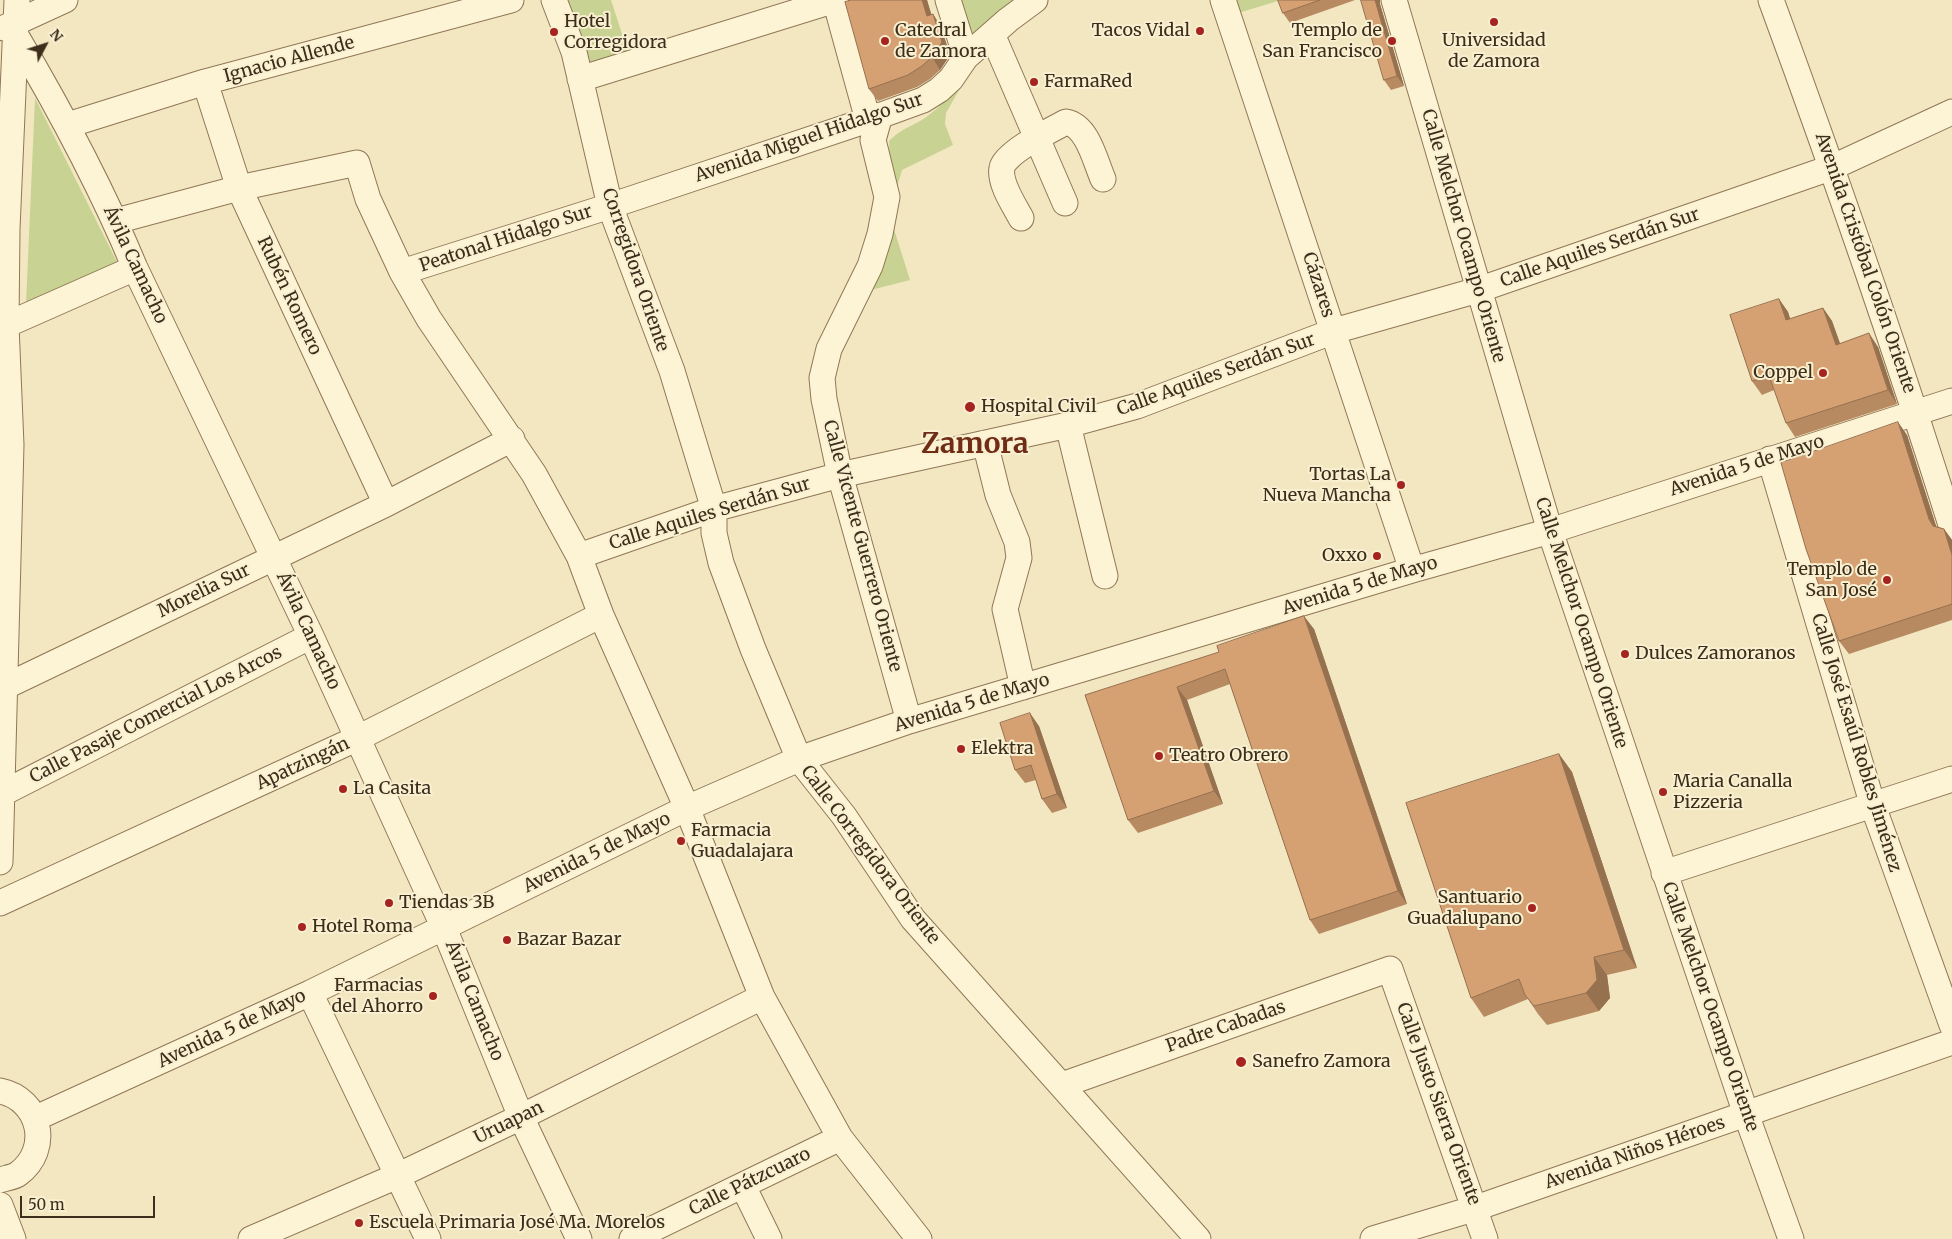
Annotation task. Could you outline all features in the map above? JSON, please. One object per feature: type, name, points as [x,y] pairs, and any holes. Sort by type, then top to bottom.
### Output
[{"type":"street","points":[[0,862],[6,448],[4,231],[12,22],[65,0]]},
{"type":"street","name":"Ignacio Allende","points":[[68,125],[205,82],[511,0]]},
{"type":"street","name":"Corregidora Oriente","points":[[554,0],[574,52],[610,206],[672,371],[714,509]]},
{"type":"street","points":[[580,79],[835,0],[874,118]]},
{"type":"street","points":[[948,0],[966,57]]},
{"type":"street","name":"Avenida Miguel Hidalgo Sur","points":[[610,206],[923,100],[939,90],[951,79],[966,57],[1035,0]]},
{"type":"street","name":"Cázares","points":[[1223,0],[1412,570]]},
{"type":"street","name":"Calle Melchor Ocampo Oriente","points":[[1394,0],[1550,531],[1746,1114],[1791,1239]]},
{"type":"street","name":"Avenida Cristóbal Colón Oriente","points":[[1771,0],[1833,167],[1916,412],[1952,528]]},
{"type":"street","name":"Ávila Camacho","points":[[12,22],[68,125],[116,221],[135,268],[311,636],[444,928],[522,1117],[579,1239]]},
{"type":"street","points":[[992,34],[1066,203]]},
{"type":"street","name":"Rubén Romero","points":[[205,82],[239,188],[386,504]]},
{"type":"street","name":"Calle Aquiles Serdán Sur","points":[[579,556],[714,509],[840,475],[1068,425],[1137,406],[1334,332],[1478,290],[1833,167],[1952,112]]},
{"type":"street","name":"Calle Vicente Guerrero Oriente","points":[[874,118],[873,140],[886,198],[880,234],[870,266],[829,349],[822,378],[824,399],[840,475],[909,721]]},
{"type":"street","points":[[1021,218],[1004,181],[1001,169],[1004,160],[1037,138],[1066,122],[1076,124],[1083,133],[1103,179]]},
{"type":"street","points":[[116,221],[239,188],[357,163],[368,198],[402,272],[456,361],[512,440],[579,556],[601,616],[687,808],[762,997],[840,1138],[918,1239]]},
{"type":"street","name":"Peatonal Hidalgo Sur","points":[[402,272],[610,206]]},
{"type":"street","points":[[6,325],[135,268]]},
{"type":"street","name":"Avenida 5 de Mayo","points":[[36,1118],[310,993],[687,808],[799,760],[909,721],[1412,570],[1550,531],[1952,401]]},
{"type":"street","points":[[1068,425],[1105,576]]},
{"type":"street","name":"Morelia Sur","points":[[2,688],[386,504],[512,440]]},
{"type":"street","points":[[985,443],[998,495],[1017,542],[1019,558],[1005,609],[1023,687]]},
{"type":"street","name":"Calle José Esaúl Robles Jiménez","points":[[1770,459],[1873,806],[1952,1025]]},
{"type":"street","name":"Calle Corregidora Oriente","points":[[714,509],[714,532],[721,563],[753,650],[799,760],[844,816],[914,919],[1198,1239]]},
{"type":"street","name":"Apatzingán","points":[[0,903],[358,738],[601,616]]},
{"type":"street","name":"Calle Pasaje Comercial Los Arcos","points":[[1,794],[311,636]]},
{"type":"street","points":[[1664,873],[1873,806],[1952,778]]},
{"type":"street","name":"Padre Cabadas","points":[[1062,1085],[1390,969]]},
{"type":"street","name":"Calle Justo Sierra Oriente","points":[[1390,969],[1476,1208],[1485,1239]]},
{"type":"street","points":[[310,993],[428,1239]]},
{"type":"street","name":"Uruapan","points":[[251,1239],[397,1176],[522,1117],[762,997]]},
{"type":"street","name":"Avenida Niños Héroes","points":[[1372,1239],[1476,1208],[1952,1042]]},
{"type":"street","points":[[0,1091],[11,1094],[26,1103],[36,1118],[39,1139],[33,1160],[17,1175],[0,1180]]},
{"type":"street","name":"Calle Pátzcuaro","points":[[632,1239],[840,1138]]},
{"type":"street","points":[[743,1186],[769,1239]]},
{"type":"street","points":[[0,1205],[13,1239]]},
{"type":"green space","points":[[554,0],[611,0],[627,49],[626,65],[580,79]]},
{"type":"green space","points":[[948,0],[1035,0],[966,57]]},
{"type":"green space","points":[[1230,0],[1281,0],[1235,14]]},
{"type":"green space","points":[[971,69],[946,113],[945,124],[953,145],[902,170],[891,207],[889,141],[898,133],[932,113],[950,95]]},
{"type":"green space","points":[[35,98],[119,266],[26,304]]},
{"type":"green space","points":[[893,226],[910,280],[871,290]]},
{"type":"building","name":"Catedral de Zamora","points":[[852,0],[922,0],[927,16],[933,14],[942,42],[932,57],[922,66],[908,75],[869,89],[845,2]]},
{"type":"building","points":[[1278,0],[1320,0],[1283,13]]},
{"type":"building","points":[[1361,0],[1375,0],[1397,76],[1384,80]]},
{"type":"building","name":"Coppel","points":[[1779,299],[1786,320],[1823,308],[1836,345],[1869,333],[1888,390],[1786,423],[1769,376],[1752,381],[1730,315]]},
{"type":"building","name":"Templo de San José","points":[[1898,422],[1929,519],[1933,526],[1944,529],[1952,555],[1952,604],[1839,641],[1806,549],[1781,463]]},
{"type":"building","points":[[1304,616],[1398,891],[1310,920],[1225,669],[1177,687],[1214,791],[1128,820],[1085,695],[1219,652],[1217,646]]},
{"type":"building","points":[[1030,713],[1057,794],[1042,799],[1031,765],[1015,770],[1000,723]]},
{"type":"building","name":"Santuario Guadalupano","points":[[1559,754],[1624,950],[1594,957],[1597,980],[1586,993],[1534,1006],[1525,995],[1519,979],[1471,998],[1406,803]]},
{"type":"place","name":"Universidad de Zamora","points":[[1494,22]]},
{"type":"place","name":"Tacos Vidal","points":[[1200,31]]},
{"type":"place","name":"Hotel Corregidora","points":[[554,32]]},
{"type":"place","name":"Catedral de Zamora","points":[[885,41]]},
{"type":"place","name":"Templo de San Francisco","points":[[1392,41]]},
{"type":"place","name":"FarmaRed","points":[[1034,82]]},
{"type":"place","name":"Coppel","points":[[1823,373]]},
{"type":"place","name":"Hospital Civil","points":[[970,407]]},
{"type":"place","name":"Tortas La Nueva Mancha","points":[[1401,485]]},
{"type":"place","name":"Oxxo","points":[[1377,556]]},
{"type":"place","name":"Templo de San José","points":[[1887,580]]},
{"type":"place","name":"Dulces Zamoranos","points":[[1625,654]]},
{"type":"place","name":"Elektra","points":[[961,749]]},
{"type":"place","name":"Teatro Obrero","points":[[1159,756]]},
{"type":"place","name":"La Casita","points":[[343,789]]},
{"type":"place","name":"Maria Canalla Pizzeria","points":[[1663,792]]},
{"type":"place","name":"Farmacia Guadalajara","points":[[681,841]]},
{"type":"place","name":"Tiendas 3B","points":[[389,903]]},
{"type":"place","name":"Santuario Guadalupano","points":[[1532,908]]},
{"type":"place","name":"Hotel Roma","points":[[302,927]]},
{"type":"place","name":"Bazar Bazar","points":[[507,940]]},
{"type":"place","name":"Farmacias del Ahorro","points":[[433,996]]},
{"type":"place","name":"Sanefro Zamora","points":[[1241,1062]]},
{"type":"place","name":"Escuela Primaria José Ma. Morelos","points":[[359,1223]]},
{"type":"district","name":"Zamora","points":[[975,445]]}]
